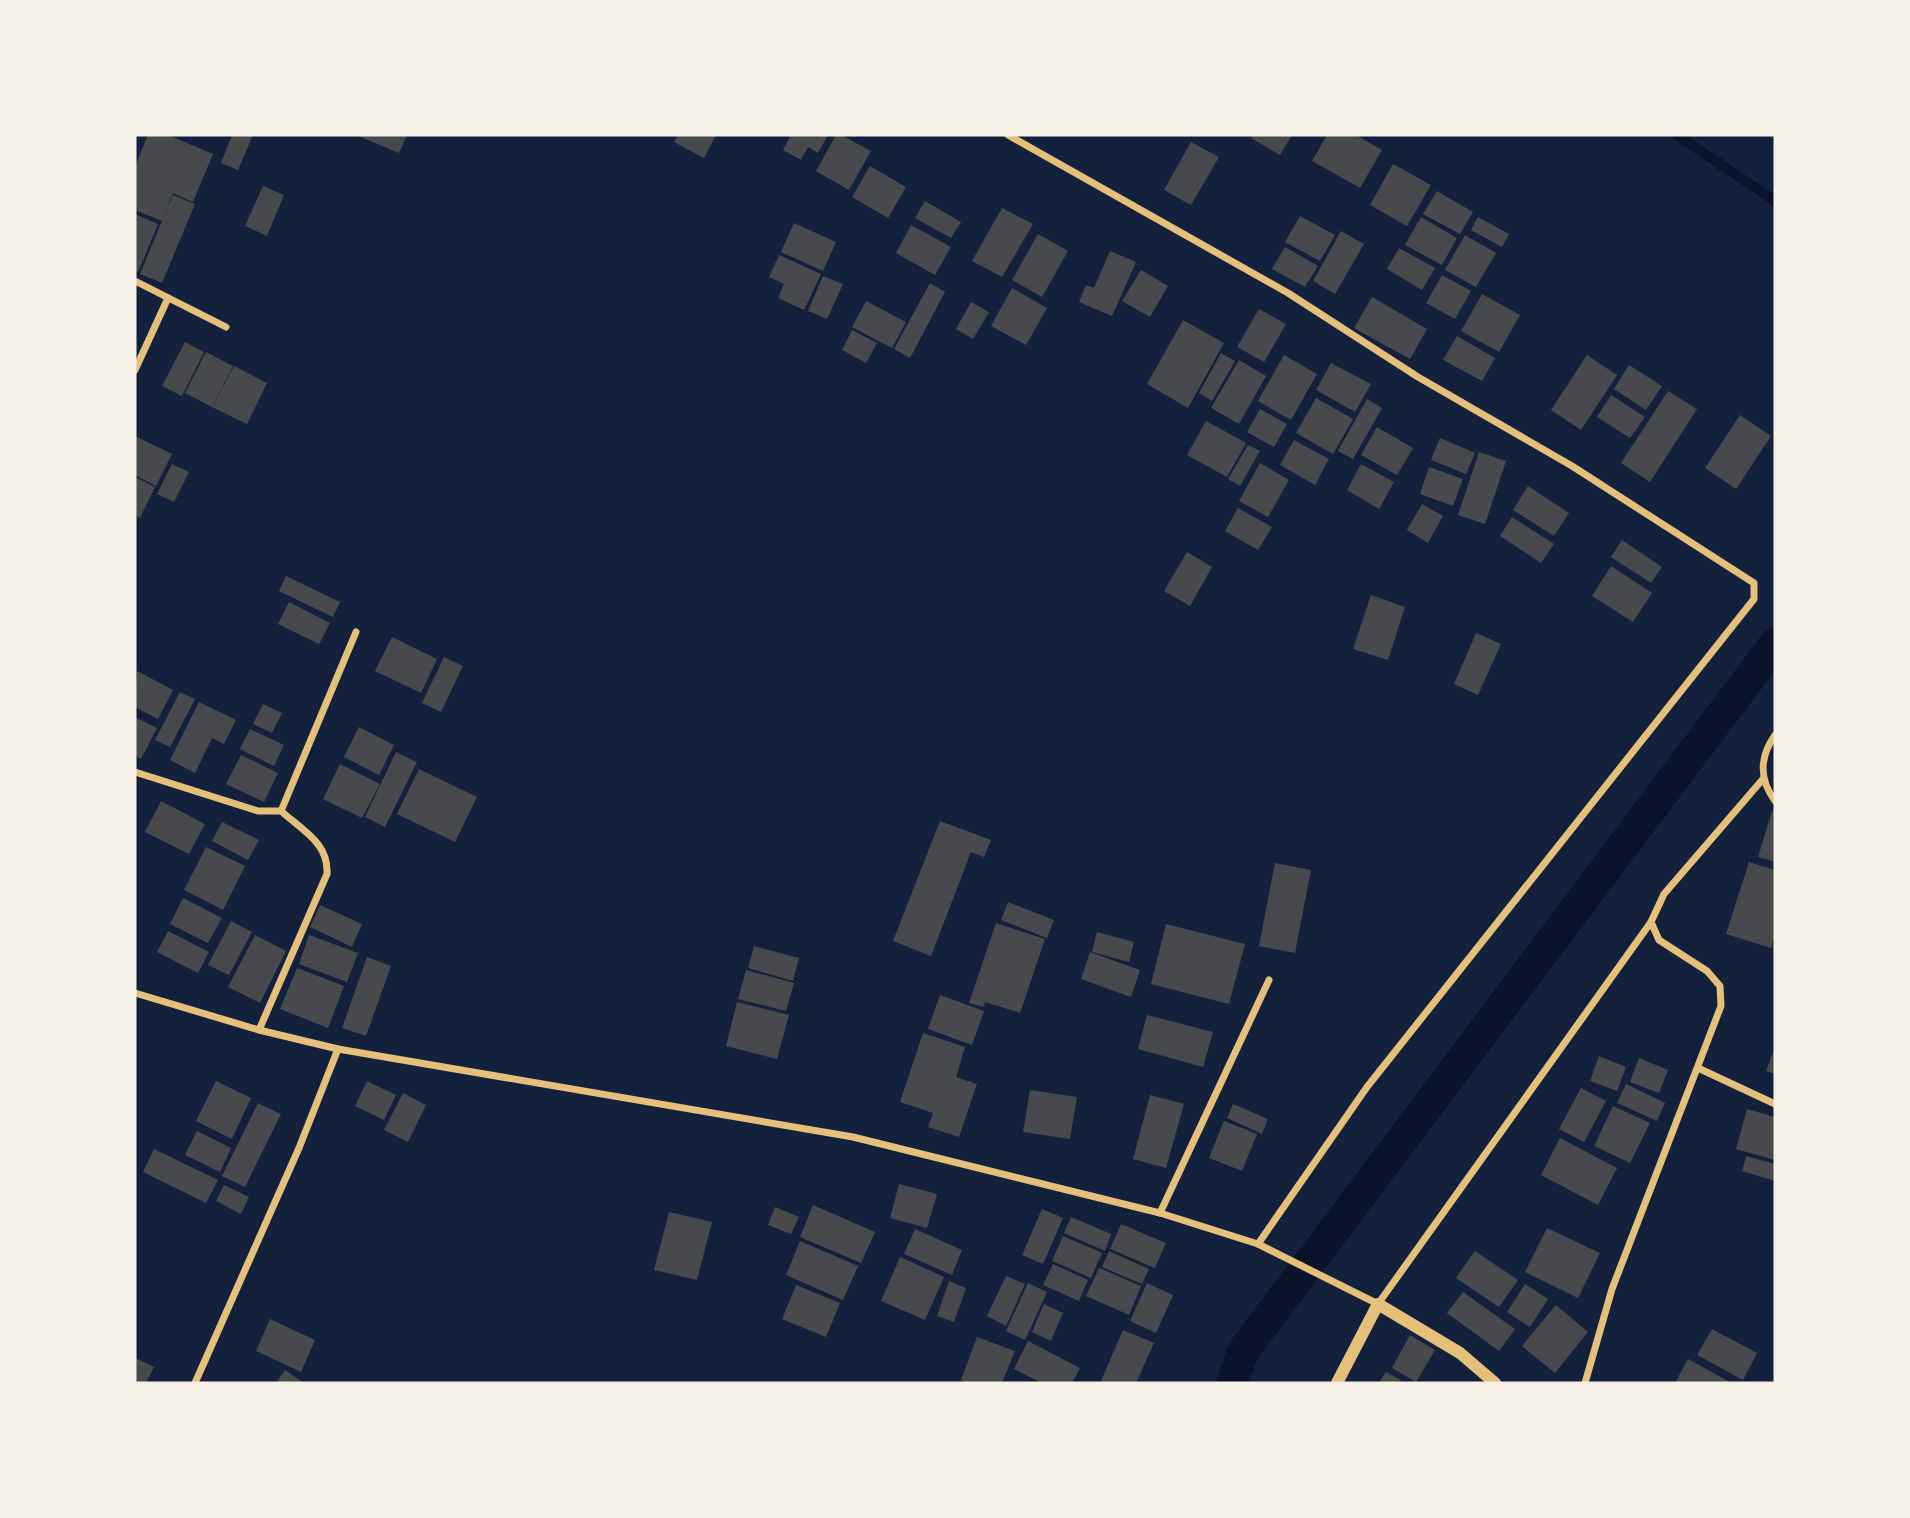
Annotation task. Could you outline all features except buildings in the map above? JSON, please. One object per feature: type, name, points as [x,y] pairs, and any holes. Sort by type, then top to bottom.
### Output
[{"type":"street","points":[[1008,135],[1289,293],[1418,377],[1572,466],[1754,583],[1755,599],[1367,1087],[1258,1244]]},
{"type":"street","points":[[135,281],[226,327]]},
{"type":"street","points":[[135,370],[168,298]]},
{"type":"street","points":[[281,811],[356,632]]},
{"type":"street","points":[[1775,735],[1763,764],[1763,779],[1775,801]]},
{"type":"street","points":[[135,772],[258,811],[281,811],[323,848],[328,861],[327,874],[260,1030]]},
{"type":"street","points":[[1337,1383],[1378,1304],[1651,922],[1664,894],[1763,779]]},
{"type":"street","points":[[1585,1383],[1612,1289],[1721,1006],[1720,986],[1707,971],[1659,940],[1651,922]]},
{"type":"street","points":[[1160,1213],[1269,980]]},
{"type":"street","points":[[135,993],[260,1030],[338,1049],[853,1137],[1160,1213],[1258,1244],[1350,1288],[1460,1353],[1495,1383]]},
{"type":"street","points":[[195,1383],[299,1148],[338,1049]]},
{"type":"street","points":[[1698,1068],[1775,1104]]},
{"type":"waterway","points":[[1677,135],[1775,201]]},
{"type":"waterway","points":[[1232,1383],[1243,1351],[1775,644]]}]
